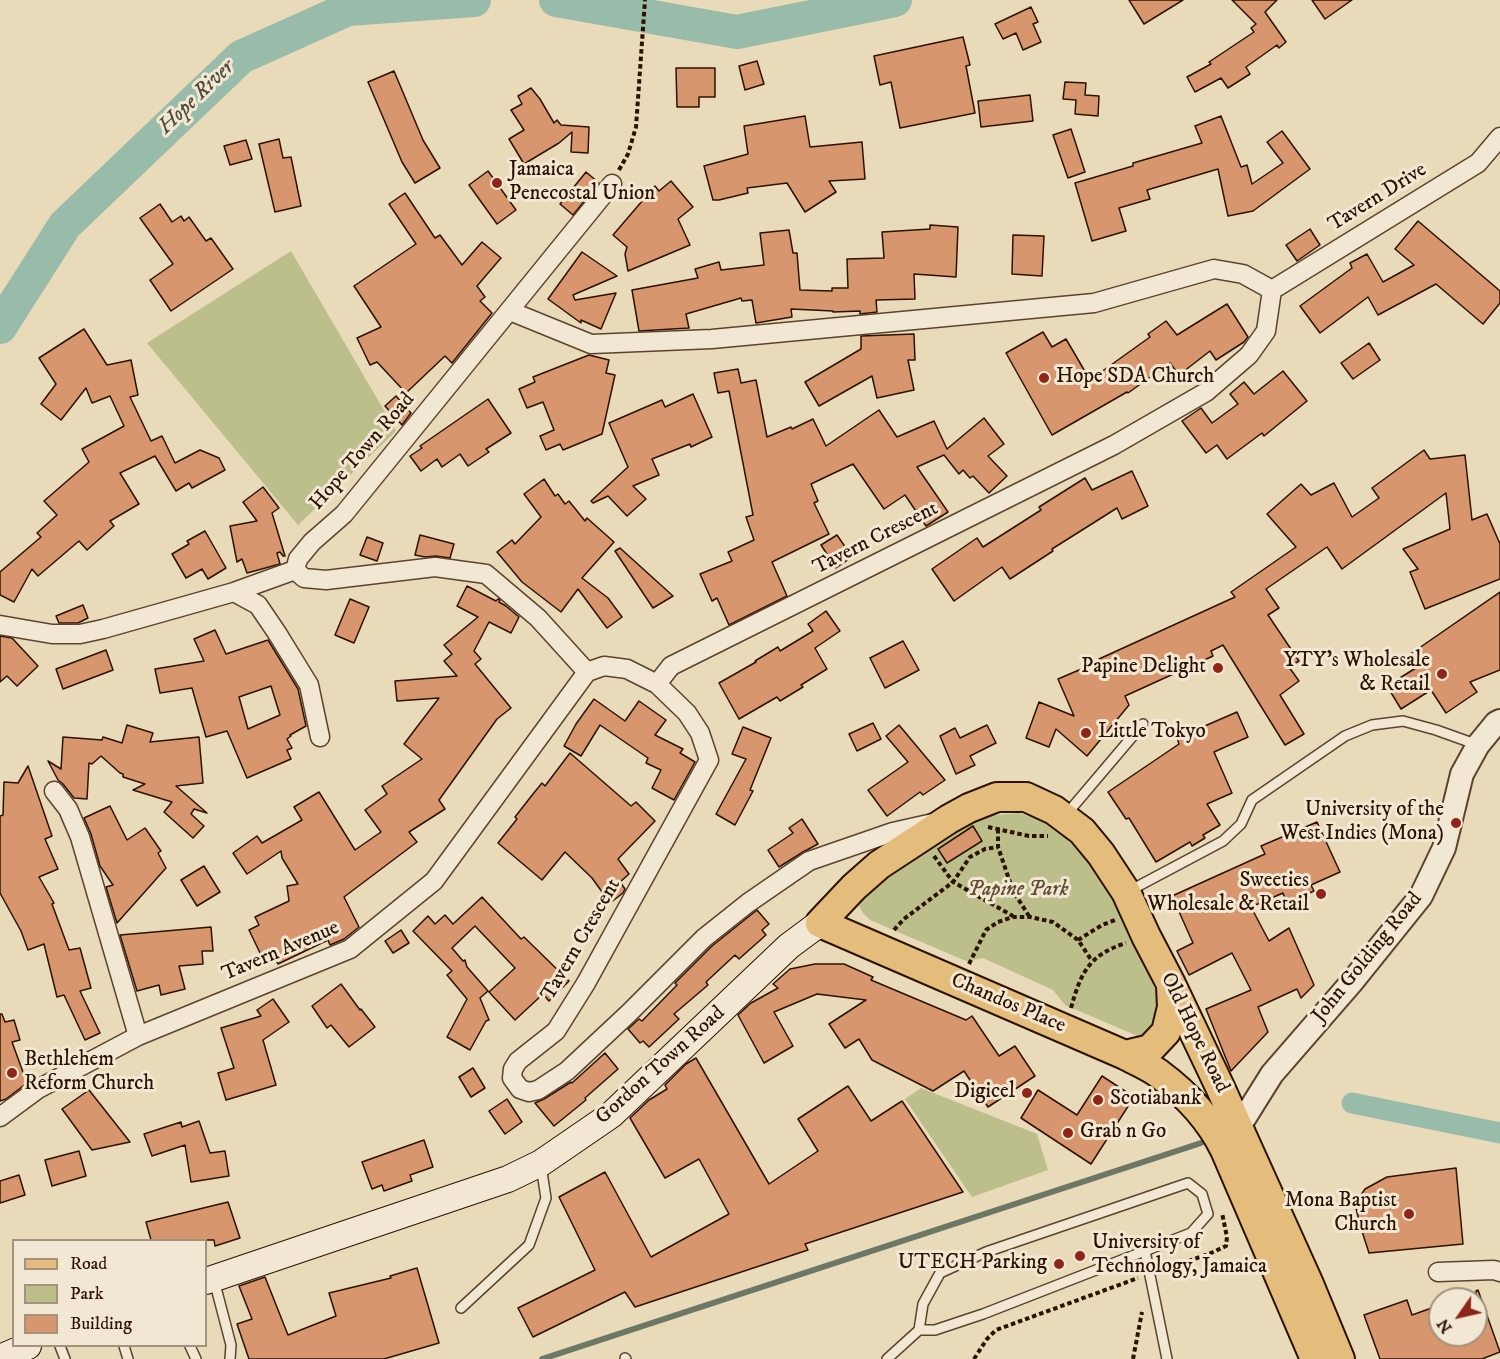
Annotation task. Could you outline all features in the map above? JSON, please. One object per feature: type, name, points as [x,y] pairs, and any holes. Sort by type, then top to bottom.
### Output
[{"type":"main road","name":"Old Hope Road","points":[[959,814],[997,797],[1026,797],[1054,810],[1072,824],[1101,854],[1136,914],[1220,1088],[1232,1139],[1315,1359]]},
{"type":"main road","name":"Gordon Town Road","points":[[210,1279],[508,1179],[541,1163],[611,1115],[789,946],[820,923],[854,887],[879,865],[959,814]]},
{"type":"main road","name":"Chandos Place","points":[[820,923],[1125,1055],[1157,1072],[1188,1098]]},
{"type":"main road","points":[[1125,1055],[1150,1049],[1166,1032],[1172,1007],[1171,984]]},
{"type":"main road","name":"Old Hope Road","points":[[1188,1098],[1220,1139],[1232,1139]]},
{"type":"main road","name":"Old Hope Road","points":[[1232,1139],[1309,1284],[1340,1359]]},
{"type":"main road","points":[[0,1358],[26,1347]]},
{"type":"street","name":"Tavern Drive","points":[[1272,290],[1478,163],[1500,137]]},
{"type":"street","name":"Hope Town Road","points":[[296,570],[298,559],[312,542],[344,514],[612,184]]},
{"type":"street","points":[[510,311],[591,344],[712,339],[1094,303],[1214,269],[1243,274],[1272,290]]},
{"type":"street","name":"Tavern Crescent","points":[[959,814],[893,832],[809,861],[748,903],[704,938],[567,1071],[538,1090],[529,1092],[520,1089],[513,1078],[513,1069],[518,1061],[556,1031],[586,983],[710,760],[700,733],[687,713],[657,684],[671,666],[1104,450],[1206,392],[1249,355],[1266,331],[1272,290]]},
{"type":"street","points":[[0,625],[52,634],[80,634],[234,592],[296,570],[304,578],[326,580],[435,567],[486,574],[538,618],[588,672],[604,666],[627,669],[657,684]]},
{"type":"street","points":[[234,592],[258,605],[309,685],[320,737]]},
{"type":"street","name":"Tavern Avenue","points":[[0,1117],[38,1089],[138,1036],[350,950],[434,881],[588,672]]},
{"type":"street","name":"John Golding Road","points":[[1232,1139],[1272,1074],[1351,983],[1421,896],[1444,848],[1462,774],[1478,745],[1500,721]]},
{"type":"street","points":[[54,791],[68,809],[80,837],[138,1036]]},
{"type":"street","points":[[1438,1272],[1494,1270],[1500,1272]]},
{"type":"lane","points":[[1136,914],[1241,824],[1252,800],[1345,736],[1372,725],[1403,721],[1478,745]]},
{"type":"lane","points":[[1072,824],[1143,724]]},
{"type":"lane","points":[[461,1308],[530,1245],[546,1198],[541,1163]]},
{"type":"lane","points":[[887,1359],[919,1330],[923,1304],[940,1273],[986,1252],[1188,1183],[1202,1194],[1208,1214],[1191,1233],[983,1314],[935,1330],[919,1330]]},
{"type":"lane","points":[[1145,1251],[1167,1359]]},
{"type":"lane","points":[[210,1279],[231,1345],[230,1359]]},
{"type":"path","points":[[612,184],[628,154],[636,127],[645,0]]},
{"type":"path","points":[[959,814],[998,829],[1029,836],[1058,836],[1072,824]]},
{"type":"path","points":[[998,829],[998,847],[1013,891],[1030,917]]},
{"type":"path","points":[[920,838],[954,882],[1013,917]]},
{"type":"path","points":[[878,948],[904,919],[954,882],[970,857],[985,849],[998,847]]},
{"type":"path","points":[[1078,940],[1102,925],[1136,914]]},
{"type":"path","points":[[1065,1029],[1078,982],[1092,961],[1111,948],[1136,914]]},
{"type":"path","points":[[960,983],[986,930],[998,922],[1013,917],[1030,917],[1053,922],[1078,940],[1092,961]]},
{"type":"path","points":[[974,1359],[996,1330],[1150,1274]]},
{"type":"green space","points":[[291,251],[396,431],[298,525],[147,343]]},
{"type":"green space","name":"Papine Park","points":[[1019,813],[1064,827],[1108,884],[1164,1010],[1149,1033],[1140,1037],[1065,1005],[1053,990],[983,958],[966,961],[870,920],[863,913],[859,906],[865,886],[956,829],[986,816]]},
{"type":"green space","points":[[921,1088],[1037,1134],[1048,1170],[972,1197],[905,1099]]},
{"type":"building","points":[[1129,0],[1183,0],[1144,24]]},
{"type":"building","points":[[1232,0],[1277,0],[1265,12],[1286,42],[1279,48],[1277,45],[1246,67],[1250,74],[1228,88],[1221,78],[1195,92],[1187,77],[1211,64],[1209,62],[1254,32],[1251,28],[1256,24]]},
{"type":"building","points":[[1312,0],[1352,0],[1325,19]]},
{"type":"building","points":[[1031,7],[1038,22],[1033,24],[1041,42],[1023,50],[1016,33],[1003,39],[995,24]]},
{"type":"building","points":[[963,37],[970,65],[966,66],[975,113],[900,128],[891,82],[880,85],[874,56]]},
{"type":"building","points":[[757,61],[764,84],[745,90],[739,66]]},
{"type":"building","points":[[676,68],[715,68],[715,97],[699,97],[699,107],[677,107]]},
{"type":"building","points":[[394,71],[423,140],[440,168],[415,183],[402,162],[368,82]]},
{"type":"building","points":[[1065,82],[1086,83],[1085,95],[1099,96],[1098,116],[1075,114],[1076,100],[1063,99]]},
{"type":"building","points":[[531,88],[554,123],[557,120],[561,125],[589,127],[588,153],[571,152],[572,132],[559,143],[524,164],[509,139],[524,130],[511,110],[522,104],[518,96]]},
{"type":"building","points":[[1030,95],[1033,121],[981,127],[978,101]]},
{"type":"building","points":[[805,116],[810,147],[862,142],[865,179],[829,181],[836,192],[805,212],[787,183],[747,188],[748,193],[713,200],[704,166],[748,154],[744,126]]},
{"type":"building","points":[[1221,116],[1241,167],[1247,165],[1252,184],[1283,163],[1267,142],[1282,131],[1310,169],[1253,211],[1228,216],[1218,169],[1147,190],[1150,199],[1119,208],[1126,231],[1092,241],[1075,183],[1202,143],[1195,126]]},
{"type":"building","points":[[1071,129],[1085,172],[1068,178],[1053,135]]},
{"type":"building","points":[[279,139],[283,158],[291,157],[301,206],[275,212],[259,144]]},
{"type":"building","points":[[246,140],[252,159],[230,165],[224,146]]},
{"type":"building","points":[[488,171],[516,210],[497,224],[469,185]]},
{"type":"building","points":[[586,172],[599,183],[573,215],[560,204]]},
{"type":"building","points":[[671,181],[693,207],[678,219],[690,245],[628,271],[625,254],[627,247],[613,235],[655,186],[659,191]]},
{"type":"building","points":[[405,193],[435,238],[440,235],[462,265],[482,242],[501,258],[477,286],[485,297],[480,301],[492,313],[452,363],[445,356],[406,393],[377,362],[370,365],[357,338],[381,327],[354,286],[416,244],[389,204]]},
{"type":"building","points":[[160,204],[172,222],[181,216],[184,221],[189,217],[206,241],[211,238],[233,269],[171,311],[150,280],[173,264],[140,218]]},
{"type":"building","points":[[1418,221],[1500,291],[1500,303],[1483,324],[1436,284],[1378,315],[1368,297],[1320,333],[1300,306],[1352,268],[1350,263],[1367,254],[1383,282],[1414,265],[1395,249]]},
{"type":"building","points":[[930,225],[958,227],[956,277],[914,274],[915,299],[876,300],[877,312],[860,314],[860,311],[791,309],[792,317],[756,323],[752,300],[742,301],[741,298],[686,314],[689,328],[639,331],[632,290],[698,278],[695,269],[719,262],[721,270],[764,265],[760,233],[789,230],[793,253],[797,253],[800,290],[832,291],[832,288],[848,288],[847,259],[884,258],[882,232],[930,229]]},
{"type":"building","points":[[1310,229],[1320,245],[1297,261],[1286,245]]},
{"type":"building","points":[[1013,235],[1044,236],[1042,276],[1012,274]]},
{"type":"building","points":[[582,252],[617,276],[573,295],[575,300],[616,293],[601,329],[581,320],[581,323],[548,299]]},
{"type":"building","points":[[1227,304],[1248,337],[1244,342],[1216,360],[1210,351],[1179,375],[1170,363],[1128,393],[1052,435],[1006,353],[1043,332],[1052,347],[1066,339],[1090,380],[1150,337],[1148,334],[1166,321],[1177,335]]},
{"type":"building","points":[[84,329],[107,365],[131,360],[138,395],[130,397],[151,441],[162,436],[175,463],[200,450],[219,458],[225,470],[192,488],[189,483],[176,491],[155,456],[120,473],[139,504],[110,521],[114,526],[87,550],[79,541],[38,576],[32,569],[14,602],[0,595],[0,572],[41,537],[37,533],[57,515],[44,501],[89,462],[82,449],[124,426],[110,396],[92,403],[86,388],[61,420],[41,404],[56,384],[39,358]]},
{"type":"building","points":[[914,334],[915,360],[908,360],[914,390],[877,398],[872,376],[819,406],[805,382],[861,349],[861,336]]},
{"type":"building","points":[[1369,343],[1380,360],[1353,379],[1341,363]]},
{"type":"building","points":[[589,355],[609,360],[606,373],[615,375],[602,434],[563,450],[560,444],[546,450],[540,436],[554,430],[543,402],[527,408],[519,389],[535,382],[533,377]]},
{"type":"building","points":[[738,369],[741,383],[756,380],[767,437],[813,419],[826,446],[879,410],[897,437],[934,421],[947,449],[984,418],[1004,444],[988,456],[1007,476],[989,493],[973,476],[970,478],[963,470],[959,474],[944,455],[917,467],[948,512],[926,526],[905,495],[884,509],[853,464],[811,484],[818,501],[814,503],[829,534],[772,562],[787,596],[729,625],[717,598],[712,601],[700,574],[732,561],[728,552],[754,540],[746,517],[753,515],[729,391],[718,393],[714,373]]},
{"type":"building","points":[[1283,371],[1307,401],[1264,436],[1262,433],[1227,459],[1217,445],[1206,453],[1182,421],[1201,408],[1212,423],[1238,404],[1230,394],[1244,382],[1254,394]]},
{"type":"building","points":[[693,394],[712,437],[691,447],[690,444],[652,459],[659,475],[633,486],[646,499],[627,516],[608,496],[593,503],[591,501],[628,467],[609,423],[662,400],[665,407]]},
{"type":"building","points":[[396,396],[411,413],[402,425],[385,406]]},
{"type":"building","points":[[488,399],[511,433],[486,449],[489,452],[468,466],[460,454],[442,467],[437,459],[421,471],[410,456],[422,448],[420,446]]},
{"type":"building","points":[[1424,450],[1430,459],[1465,455],[1472,520],[1487,514],[1500,544],[1500,579],[1425,609],[1410,572],[1418,569],[1403,549],[1450,529],[1446,493],[1342,569],[1327,547],[1266,589],[1279,608],[1268,615],[1299,661],[1289,667],[1299,681],[1280,695],[1304,734],[1285,745],[1223,645],[1211,651],[1213,656],[1125,696],[1129,705],[1087,756],[1056,729],[1049,747],[1026,738],[1039,702],[1074,716],[1058,679],[1235,597],[1231,592],[1296,547],[1267,514],[1301,484],[1311,495],[1334,483],[1352,517],[1379,498],[1372,488]]},
{"type":"building","points":[[1132,471],[1148,506],[1122,519],[1117,508],[1010,579],[1002,567],[954,601],[932,569],[977,538],[983,547],[1041,510],[1039,507],[1085,478],[1092,490]]},
{"type":"building","points":[[544,479],[555,496],[558,494],[565,504],[569,501],[585,521],[587,518],[614,542],[582,578],[608,598],[622,617],[607,628],[578,589],[561,612],[522,582],[497,552],[512,540],[515,544],[541,517],[524,494]]},
{"type":"building","points":[[263,487],[279,508],[272,513],[285,556],[280,552],[277,553],[280,564],[247,573],[242,559],[237,562],[230,526],[257,521],[243,502]]},
{"type":"building","points":[[205,531],[226,568],[208,579],[202,569],[186,578],[172,554],[189,544],[187,541]]},
{"type":"building","points":[[420,535],[454,544],[450,558],[415,555]]},
{"type":"building","points":[[837,535],[852,557],[836,568],[821,545]]},
{"type":"building","points":[[367,537],[383,543],[377,561],[360,555]]},
{"type":"building","points":[[620,548],[673,596],[653,608],[615,551]]},
{"type":"building","points":[[467,586],[496,601],[500,600],[499,602],[519,617],[511,633],[489,622],[474,651],[481,659],[475,664],[511,708],[497,719],[439,800],[445,809],[409,832],[417,842],[344,897],[359,927],[344,939],[330,945],[328,940],[278,964],[271,951],[261,955],[249,930],[259,925],[255,917],[289,901],[287,886],[298,884],[282,858],[281,851],[247,874],[233,853],[257,836],[262,843],[302,820],[294,807],[319,792],[355,850],[381,832],[365,810],[387,794],[382,786],[422,759],[404,744],[439,698],[397,701],[395,681],[457,676],[444,661],[452,654],[444,645],[478,617],[457,606]]},
{"type":"building","points":[[1500,592],[1500,670],[1470,682],[1477,692],[1446,713],[1431,690],[1401,709],[1387,686],[1427,661],[1409,655]]},
{"type":"building","points":[[350,599],[369,607],[354,643],[335,635]]},
{"type":"building","points":[[83,605],[88,618],[78,623],[59,623],[56,616]]},
{"type":"building","points":[[826,611],[840,631],[815,648],[827,669],[780,701],[777,697],[739,719],[719,683],[778,647],[780,651],[813,631],[808,624]]},
{"type":"building","points":[[215,630],[226,654],[268,640],[298,689],[306,726],[287,739],[292,748],[287,750],[291,759],[247,778],[227,731],[206,737],[192,688],[160,693],[155,669],[204,661],[194,639]],"holes":[[[271,686],[280,715],[248,729],[239,697]]]},
{"type":"building","points":[[0,636],[12,638],[38,666],[17,686],[7,676],[0,682]]},
{"type":"building","points":[[903,641],[919,670],[885,688],[870,658]]},
{"type":"building","points":[[106,650],[113,670],[63,689],[56,669]]},
{"type":"building","points":[[594,699],[625,721],[639,701],[666,720],[655,735],[683,749],[680,753],[695,762],[674,800],[652,788],[661,770],[646,763],[648,758],[600,725],[581,756],[564,746]]},
{"type":"building","points":[[1237,712],[1248,737],[1214,752],[1232,793],[1207,804],[1220,825],[1203,835],[1205,838],[1192,846],[1190,842],[1156,862],[1129,818],[1126,819],[1108,792],[1179,744],[1177,738]]},
{"type":"building","points":[[873,723],[881,739],[857,751],[849,734]]},
{"type":"building","points":[[127,725],[153,733],[150,742],[199,737],[203,783],[176,786],[207,813],[194,809],[191,814],[204,826],[193,838],[164,812],[172,802],[133,790],[145,784],[123,777],[123,774],[101,756],[92,764],[89,763],[87,799],[74,798],[58,780],[48,761],[61,769],[63,737],[102,740],[103,737],[122,743]]},
{"type":"building","points":[[899,725],[945,780],[923,795],[920,792],[887,816],[868,790],[908,762],[886,736]]},
{"type":"building","points":[[987,725],[996,743],[970,756],[975,765],[956,774],[940,736],[955,728],[960,738]]},
{"type":"building","points":[[743,727],[771,738],[750,790],[753,791],[735,825],[716,814],[746,759],[732,754]]},
{"type":"building","points":[[570,753],[631,806],[636,802],[655,821],[618,859],[629,874],[620,882],[625,889],[623,893],[610,903],[592,878],[565,852],[542,880],[498,843],[533,794],[542,783],[545,786]]},
{"type":"building","points":[[28,766],[52,836],[45,839],[58,869],[39,877],[54,903],[52,904],[69,950],[80,948],[91,988],[80,991],[100,1033],[85,1040],[64,995],[57,997],[44,944],[28,950],[21,931],[0,893],[0,816],[3,815],[4,782],[18,783]]},
{"type":"building","points":[[110,806],[127,840],[145,828],[161,851],[158,853],[166,868],[117,923],[106,887],[113,885],[100,866],[84,818]]},
{"type":"building","points":[[802,819],[818,844],[779,867],[768,850],[793,833],[789,828]]},
{"type":"building","points":[[1317,822],[1340,872],[1311,885],[1314,891],[1287,903],[1283,893],[1251,907],[1269,941],[1289,928],[1314,985],[1301,998],[1297,989],[1258,1007],[1268,1032],[1231,1071],[1206,1009],[1251,990],[1232,953],[1189,975],[1177,951],[1193,943],[1172,896],[1265,854],[1261,846]]},
{"type":"building","points":[[973,826],[982,841],[947,863],[938,849]]},
{"type":"building","points":[[204,866],[220,892],[197,906],[181,880]]},
{"type":"building","points":[[482,897],[521,939],[524,937],[569,981],[549,1001],[543,994],[515,1020],[489,992],[515,968],[475,926],[452,948],[463,961],[465,960],[467,967],[488,991],[480,998],[489,1020],[486,1021],[470,1050],[447,1037],[467,999],[447,975],[452,971],[413,931],[428,916],[435,924],[445,915],[453,924]]},
{"type":"building","points":[[757,910],[769,924],[762,930],[766,935],[739,959],[735,955],[706,982],[708,985],[674,1014],[679,1019],[649,1047],[643,1041],[640,1043],[628,1029],[639,1019],[642,1021],[677,985],[675,983],[712,946]]},
{"type":"building","points":[[211,927],[213,951],[202,951],[203,964],[179,966],[185,989],[161,995],[159,985],[137,991],[120,935]]},
{"type":"building","points":[[401,930],[409,943],[393,953],[385,941]]},
{"type":"building","points":[[815,964],[844,964],[873,977],[871,980],[966,1020],[972,1016],[999,1056],[1015,1046],[1035,1076],[988,1107],[964,1071],[933,1091],[872,1060],[859,1039],[845,1048],[829,1024],[866,1000],[817,994],[774,1012],[793,1046],[764,1063],[738,1015],[751,1003],[778,988],[773,984],[790,969]]},
{"type":"building","points":[[341,984],[375,1027],[349,1047],[331,1025],[327,1028],[312,1006]]},
{"type":"building","points":[[273,999],[289,1022],[263,1040],[276,1085],[226,1100],[218,1073],[234,1068],[221,1028],[261,1016],[257,1010]]},
{"type":"building","name":"Bethlehem Reform Church","points":[[0,1014],[5,1022],[14,1020],[20,1040],[12,1042],[27,1083],[0,1101]]},
{"type":"building","points":[[605,1053],[618,1069],[585,1098],[586,1100],[554,1126],[535,1103],[572,1083]]},
{"type":"building","points":[[696,1058],[769,1184],[818,1151],[798,1119],[848,1086],[871,1121],[902,1101],[963,1192],[805,1244],[808,1250],[635,1307],[625,1292],[533,1337],[518,1308],[595,1270],[559,1197],[605,1172],[651,1257],[729,1214],[699,1159],[665,1178],[630,1118],[649,1100],[667,1089],[665,1085],[686,1064]]},
{"type":"building","points":[[473,1068],[485,1088],[471,1097],[459,1077]]},
{"type":"building","points":[[1102,1076],[1134,1097],[1091,1164],[1021,1118],[1038,1090],[1077,1115]]},
{"type":"building","points":[[89,1090],[130,1142],[92,1150],[62,1109]]},
{"type":"building","points":[[507,1099],[522,1122],[505,1134],[489,1111]]},
{"type":"building","points":[[199,1121],[210,1153],[225,1151],[229,1176],[191,1182],[185,1145],[152,1156],[144,1134],[181,1122],[182,1127]]},
{"type":"building","points":[[424,1140],[433,1167],[410,1175],[412,1181],[384,1191],[382,1185],[372,1189],[362,1162]]},
{"type":"building","points":[[79,1151],[86,1176],[52,1186],[45,1160]]},
{"type":"building","name":"Mona Baptist Church","points":[[1456,1168],[1463,1244],[1369,1253],[1355,1204],[1365,1189],[1387,1177]]},
{"type":"building","points":[[19,1175],[25,1195],[0,1203],[0,1181]]},
{"type":"building","points":[[228,1202],[240,1238],[215,1246],[214,1240],[207,1239],[151,1239],[146,1222]]},
{"type":"building","points":[[417,1268],[439,1343],[384,1359],[249,1359],[237,1324],[252,1319],[239,1286],[265,1277],[288,1335],[336,1316],[329,1293],[391,1278],[390,1276]]},
{"type":"building","points":[[1407,1300],[1412,1315],[1428,1309],[1428,1347],[1488,1347],[1488,1318],[1500,1352],[1482,1359],[1380,1359],[1364,1315]]},
{"type":"waterway","name":"Hope River","points":[[0,327],[65,225],[241,57],[348,9],[474,0]]},
{"type":"waterway","name":"Hope River","points":[[556,0],[737,32],[895,0]]},
{"type":"waterway","points":[[1352,1103],[1500,1133]]},
{"type":"waterway","points":[[542,1359],[1201,1143]]},
{"type":"place","name":"Jamaica Penecostal Union","points":[[497,183]]},
{"type":"place","name":"Hope SDA Church","points":[[1044,378]]},
{"type":"place","name":"Papine Delight","points":[[1218,668]]},
{"type":"place","name":"YTY's Wholesale & Retail","points":[[1442,674]]},
{"type":"place","name":"Little Tokyo","points":[[1086,733]]},
{"type":"place","name":"University of the West Indies (Mona)","points":[[1456,823]]},
{"type":"place","name":"Sweeties Wholesale & Retail","points":[[1321,894]]},
{"type":"place","name":"Bethlehem Reform Church","points":[[12,1073]]},
{"type":"place","name":"Digicel","points":[[1027,1093]]},
{"type":"place","name":"Scotiabank","points":[[1098,1100]]},
{"type":"place","name":"Grab n Go","points":[[1068,1133]]},
{"type":"place","name":"Mona Baptist Church","points":[[1409,1214]]},
{"type":"place","name":"University of Technology, Jamaica","points":[[1080,1256]]},
{"type":"place","name":"UTECH Parking","points":[[1059,1264]]}]
